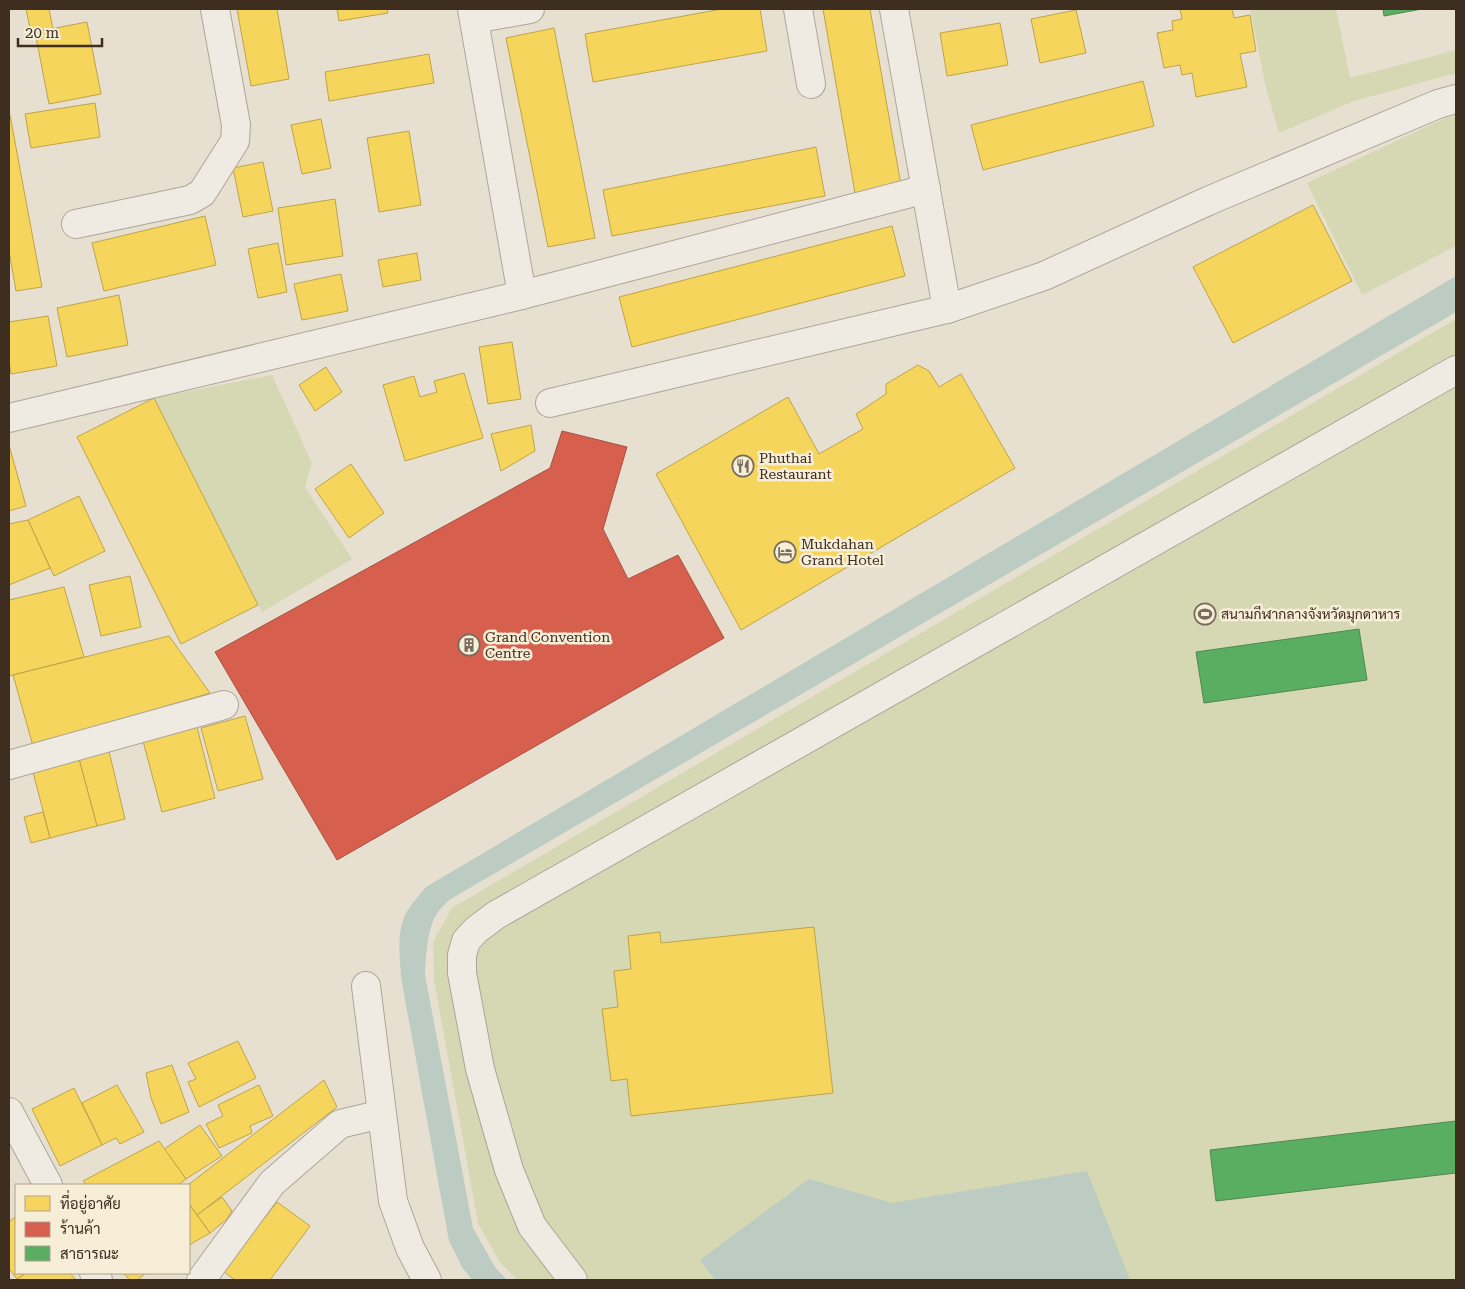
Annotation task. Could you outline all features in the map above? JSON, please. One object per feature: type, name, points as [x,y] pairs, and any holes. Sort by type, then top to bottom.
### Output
[{"type":"street","points":[[76,224],[190,200],[202,192],[207,185],[235,141],[236,124],[215,9]]},
{"type":"street","points":[[522,295],[473,14],[530,9]]},
{"type":"street","points":[[798,9],[811,84]]},
{"type":"street","points":[[894,9],[947,308]]},
{"type":"street","points":[[550,403],[947,308],[1044,276],[1208,201],[1438,104],[1456,99]]},
{"type":"street","points":[[9,418],[522,295],[926,190]]},
{"type":"street","points":[[573,1280],[532,1226],[509,1170],[480,1069],[462,973],[462,955],[466,941],[476,930],[496,915],[1456,370]]},
{"type":"street","points":[[9,765],[224,704]]},
{"type":"street","points":[[366,986],[393,1201],[410,1248],[426,1280]]},
{"type":"street","points":[[9,1113],[47,1184]]},
{"type":"street","points":[[201,1280],[272,1183],[340,1124],[382,1114]]},
{"type":"green space","points":[[1250,9],[1336,9],[1350,78],[1456,50],[1456,73],[1354,101],[1279,133],[1266,88]]},
{"type":"green space","points":[[1456,116],[1456,246],[1362,295],[1307,183],[1445,118]]},
{"type":"green space","name":"สนามกีฬากลางจังหวัดมุกดาหาร","points":[[1456,319],[1456,1280],[517,1280],[499,1261],[478,1223],[434,980],[433,942],[452,908]]},
{"type":"green space","points":[[272,375],[312,463],[305,487],[352,559],[262,612],[154,398]]},
{"type":"shaded area","points":[[1456,276],[1456,312],[449,900],[439,910],[434,918],[429,934],[425,975],[473,1228],[495,1267],[507,1280],[472,1280],[462,1267],[449,1241],[401,977],[399,948],[401,927],[407,911],[426,887]]},
{"type":"shaded area","points":[[1087,1171],[1130,1280],[715,1280],[700,1260],[809,1179],[892,1203]]},
{"type":"building: ที่อยู่อาศัย","points":[[26,9],[49,9],[53,29],[31,33]]},
{"type":"building: ที่อยู่อาศัย","points":[[237,9],[277,9],[289,79],[251,86]]},
{"type":"building: ที่อยู่อาศัย","points":[[337,9],[387,9],[388,13],[339,21]]},
{"type":"building: ที่อยู่อาศัย","points":[[722,9],[760,9],[767,51],[593,82],[585,34]]},
{"type":"building: ที่อยู่อาศัย","points":[[823,9],[870,9],[901,185],[855,193]]},
{"type":"building: ที่อยู่อาศัย","points":[[1180,9],[1232,9],[1234,18],[1250,15],[1256,51],[1240,54],[1247,87],[1196,97],[1192,73],[1182,75],[1180,65],[1164,68],[1157,33],[1173,30],[1172,21],[1182,19]]},
{"type":"building: ที่อยู่อาศัย","points":[[1076,10],[1086,53],[1040,63],[1031,19]]},
{"type":"building: ที่อยู่อาศัย","points":[[87,22],[101,94],[49,104],[35,32]]},
{"type":"building: ที่อยู่อาศัย","points":[[1000,23],[1008,65],[947,76],[940,33]]},
{"type":"building: ที่อยู่อาศัย","points":[[554,28],[595,238],[548,247],[506,38]]},
{"type":"building: ที่อยู่อาศัย","points":[[429,54],[434,83],[329,101],[325,72]]},
{"type":"building: ที่อยู่อาศัย","points":[[1143,81],[1154,126],[983,170],[971,125]]},
{"type":"building: ที่อยู่อาศัย","points":[[95,103],[100,137],[31,148],[25,114]]},
{"type":"building: ที่อยู่อาศัย","points":[[10,115],[42,287],[16,291],[9,251]]},
{"type":"building: ที่อยู่อาศัย","points":[[321,119],[331,168],[302,174],[291,125]]},
{"type":"building: ที่อยู่อาศัย","points":[[409,131],[421,205],[379,212],[367,138]]},
{"type":"building: ที่อยู่อาศัย","points":[[816,147],[825,196],[612,236],[603,190]]},
{"type":"building: ที่อยู่อาศัย","points":[[263,162],[273,211],[243,217],[233,168]]},
{"type":"building: ที่อยู่อาศัย","points":[[335,199],[343,256],[286,265],[278,208]]},
{"type":"building: ที่อยู่อาศัย","points":[[1313,205],[1352,281],[1233,343],[1193,267]]},
{"type":"building: ที่อยู่อาศัย","points":[[205,216],[216,265],[104,291],[92,243]]},
{"type":"building: ที่อยู่อาศัย","points":[[892,226],[905,276],[632,347],[619,297]]},
{"type":"building: ที่อยู่อาศัย","points":[[278,243],[287,292],[258,298],[248,249]]},
{"type":"building: ที่อยู่อาศัย","points":[[417,253],[421,280],[383,287],[378,260]]},
{"type":"building: ที่อยู่อาศัย","points":[[341,274],[348,311],[302,320],[294,284]]},
{"type":"building: ที่อยู่อาศัย","points":[[119,295],[128,345],[67,357],[57,308]]},
{"type":"building: ที่อยู่อาศัย","points":[[48,316],[57,366],[11,374],[9,322]]},
{"type":"building: ที่อยู่อาศัย","points":[[512,342],[521,399],[488,404],[479,347]]},
{"type":"building: ที่อยู่อาศัย","name":"Mukdahan Grand Hotel","points":[[918,365],[929,371],[939,387],[961,374],[1015,468],[741,630],[656,474],[788,397],[819,454],[863,429],[856,414],[886,394],[886,384]]},
{"type":"building: ที่อยู่อาศัย","points":[[326,367],[342,392],[315,411],[299,385]]},
{"type":"building: ที่อยู่อาศัย","points":[[464,373],[483,438],[405,461],[383,385],[414,376],[420,397],[437,392],[434,381]]},
{"type":"building: ที่อยู่อาศัย","points":[[154,398],[258,605],[181,644],[77,437]]},
{"type":"building: ที่อยู่อาศัย","points":[[531,425],[535,451],[501,471],[491,434]]},
{"type":"building: ที่อยู่อาศัย","points":[[9,445],[26,506],[9,511]]},
{"type":"building: ที่อยู่อาศัย","points":[[351,464],[384,513],[349,538],[315,489]]},
{"type":"building: ที่อยู่อาศัย","points":[[79,496],[105,551],[54,576],[28,520]]},
{"type":"building: ที่อยู่อาศัย","points":[[28,520],[50,568],[9,585],[9,524]]},
{"type":"building: ที่อยู่อาศัย","points":[[130,576],[141,627],[101,636],[89,585]]},
{"type":"building: ที่อยู่อาศัย","points":[[64,587],[84,657],[9,676],[9,600]]},
{"type":"building: ที่อยู่อาศัย","points":[[169,636],[210,693],[33,746],[13,675]]},
{"type":"building: ที่อยู่อาศัย","points":[[245,716],[263,779],[218,791],[201,728]]},
{"type":"building: ที่อยู่อาศัย","points":[[197,727],[215,798],[162,812],[143,741]]},
{"type":"building: ที่อยู่อาศัย","points":[[109,751],[125,819],[97,826],[79,759]]},
{"type":"building: ที่อยู่อาศัย","points":[[79,759],[97,826],[50,838],[33,772]]},
{"type":"building: ที่อยู่อาศัย","points":[[43,812],[50,838],[31,843],[24,817]]},
{"type":"building: ที่อยู่อาศัย","points":[[814,927],[833,1093],[631,1116],[627,1079],[611,1081],[602,1009],[618,1007],[614,971],[631,969],[628,936],[660,932],[661,943]]},
{"type":"building: ที่อยู่อาศัย","points":[[238,1041],[256,1078],[199,1107],[188,1082],[196,1079],[188,1063]]},
{"type":"building: ที่อยู่อาศัย","points":[[172,1065],[189,1112],[161,1124],[151,1098],[146,1073]]},
{"type":"building: ที่อยู่อาศัย","points":[[324,1080],[337,1107],[197,1215],[190,1205],[189,1184]]},
{"type":"building: ที่อยู่อาศัย","points":[[117,1085],[144,1132],[120,1144],[116,1138],[102,1145],[82,1103]]},
{"type":"building: ที่อยู่อาศัย","points":[[259,1085],[273,1116],[250,1126],[252,1133],[219,1148],[206,1124],[223,1116],[218,1105]]},
{"type":"building: ที่อยู่อาศัย","points":[[74,1088],[102,1145],[60,1166],[32,1109]]},
{"type":"building: ที่อยู่อาศัย","points":[[200,1125],[222,1156],[186,1179],[164,1149]]},
{"type":"building: ที่อยู่อาศัย","points":[[159,1141],[186,1179],[179,1184],[86,1184],[83,1181]]},
{"type":"building: ที่อยู่อาศัย","points":[[222,1197],[232,1211],[227,1219],[210,1233],[197,1215]]},
{"type":"building: ที่อยู่อาศัย","points":[[277,1202],[310,1226],[270,1280],[235,1280],[223,1271]]},
{"type":"building: ที่อยู่อาศัย","points":[[190,1205],[210,1233],[190,1244]]},
{"type":"building: ที่อยู่อาศัย","points":[[15,1217],[15,1274],[24,1274],[17,1279],[9,1269],[9,1222]]},
{"type":"building: ที่อยู่อาศัย","points":[[25,1274],[71,1274],[76,1280],[16,1280]]},
{"type":"building: ที่อยู่อาศัย","points":[[124,1274],[145,1274],[137,1280],[130,1280]]},
{"type":"building: ร้านค้า","name":"Grand Convention Centre","points":[[562,431],[627,447],[603,529],[628,579],[678,555],[724,638],[337,860],[215,652],[550,468]]},
{"type":"building: สาธารณะ","points":[[1383,9],[1422,9],[1384,16]]},
{"type":"building: สาธารณะ","points":[[1359,629],[1367,680],[1204,703],[1196,652]]},
{"type":"building: สาธารณะ","points":[[1456,1121],[1456,1173],[1216,1201],[1210,1150]]},
{"type":"place","name":"Phuthai Restaurant","points":[[743,466]]},
{"type":"place","name":"Mukdahan Grand Hotel","points":[[785,552]]},
{"type":"place","name":"สนามกีฬากลางจังหวัดมุกดาหาร","points":[[1205,614]]},
{"type":"place","name":"Grand Convention Centre","points":[[469,645]]}]
